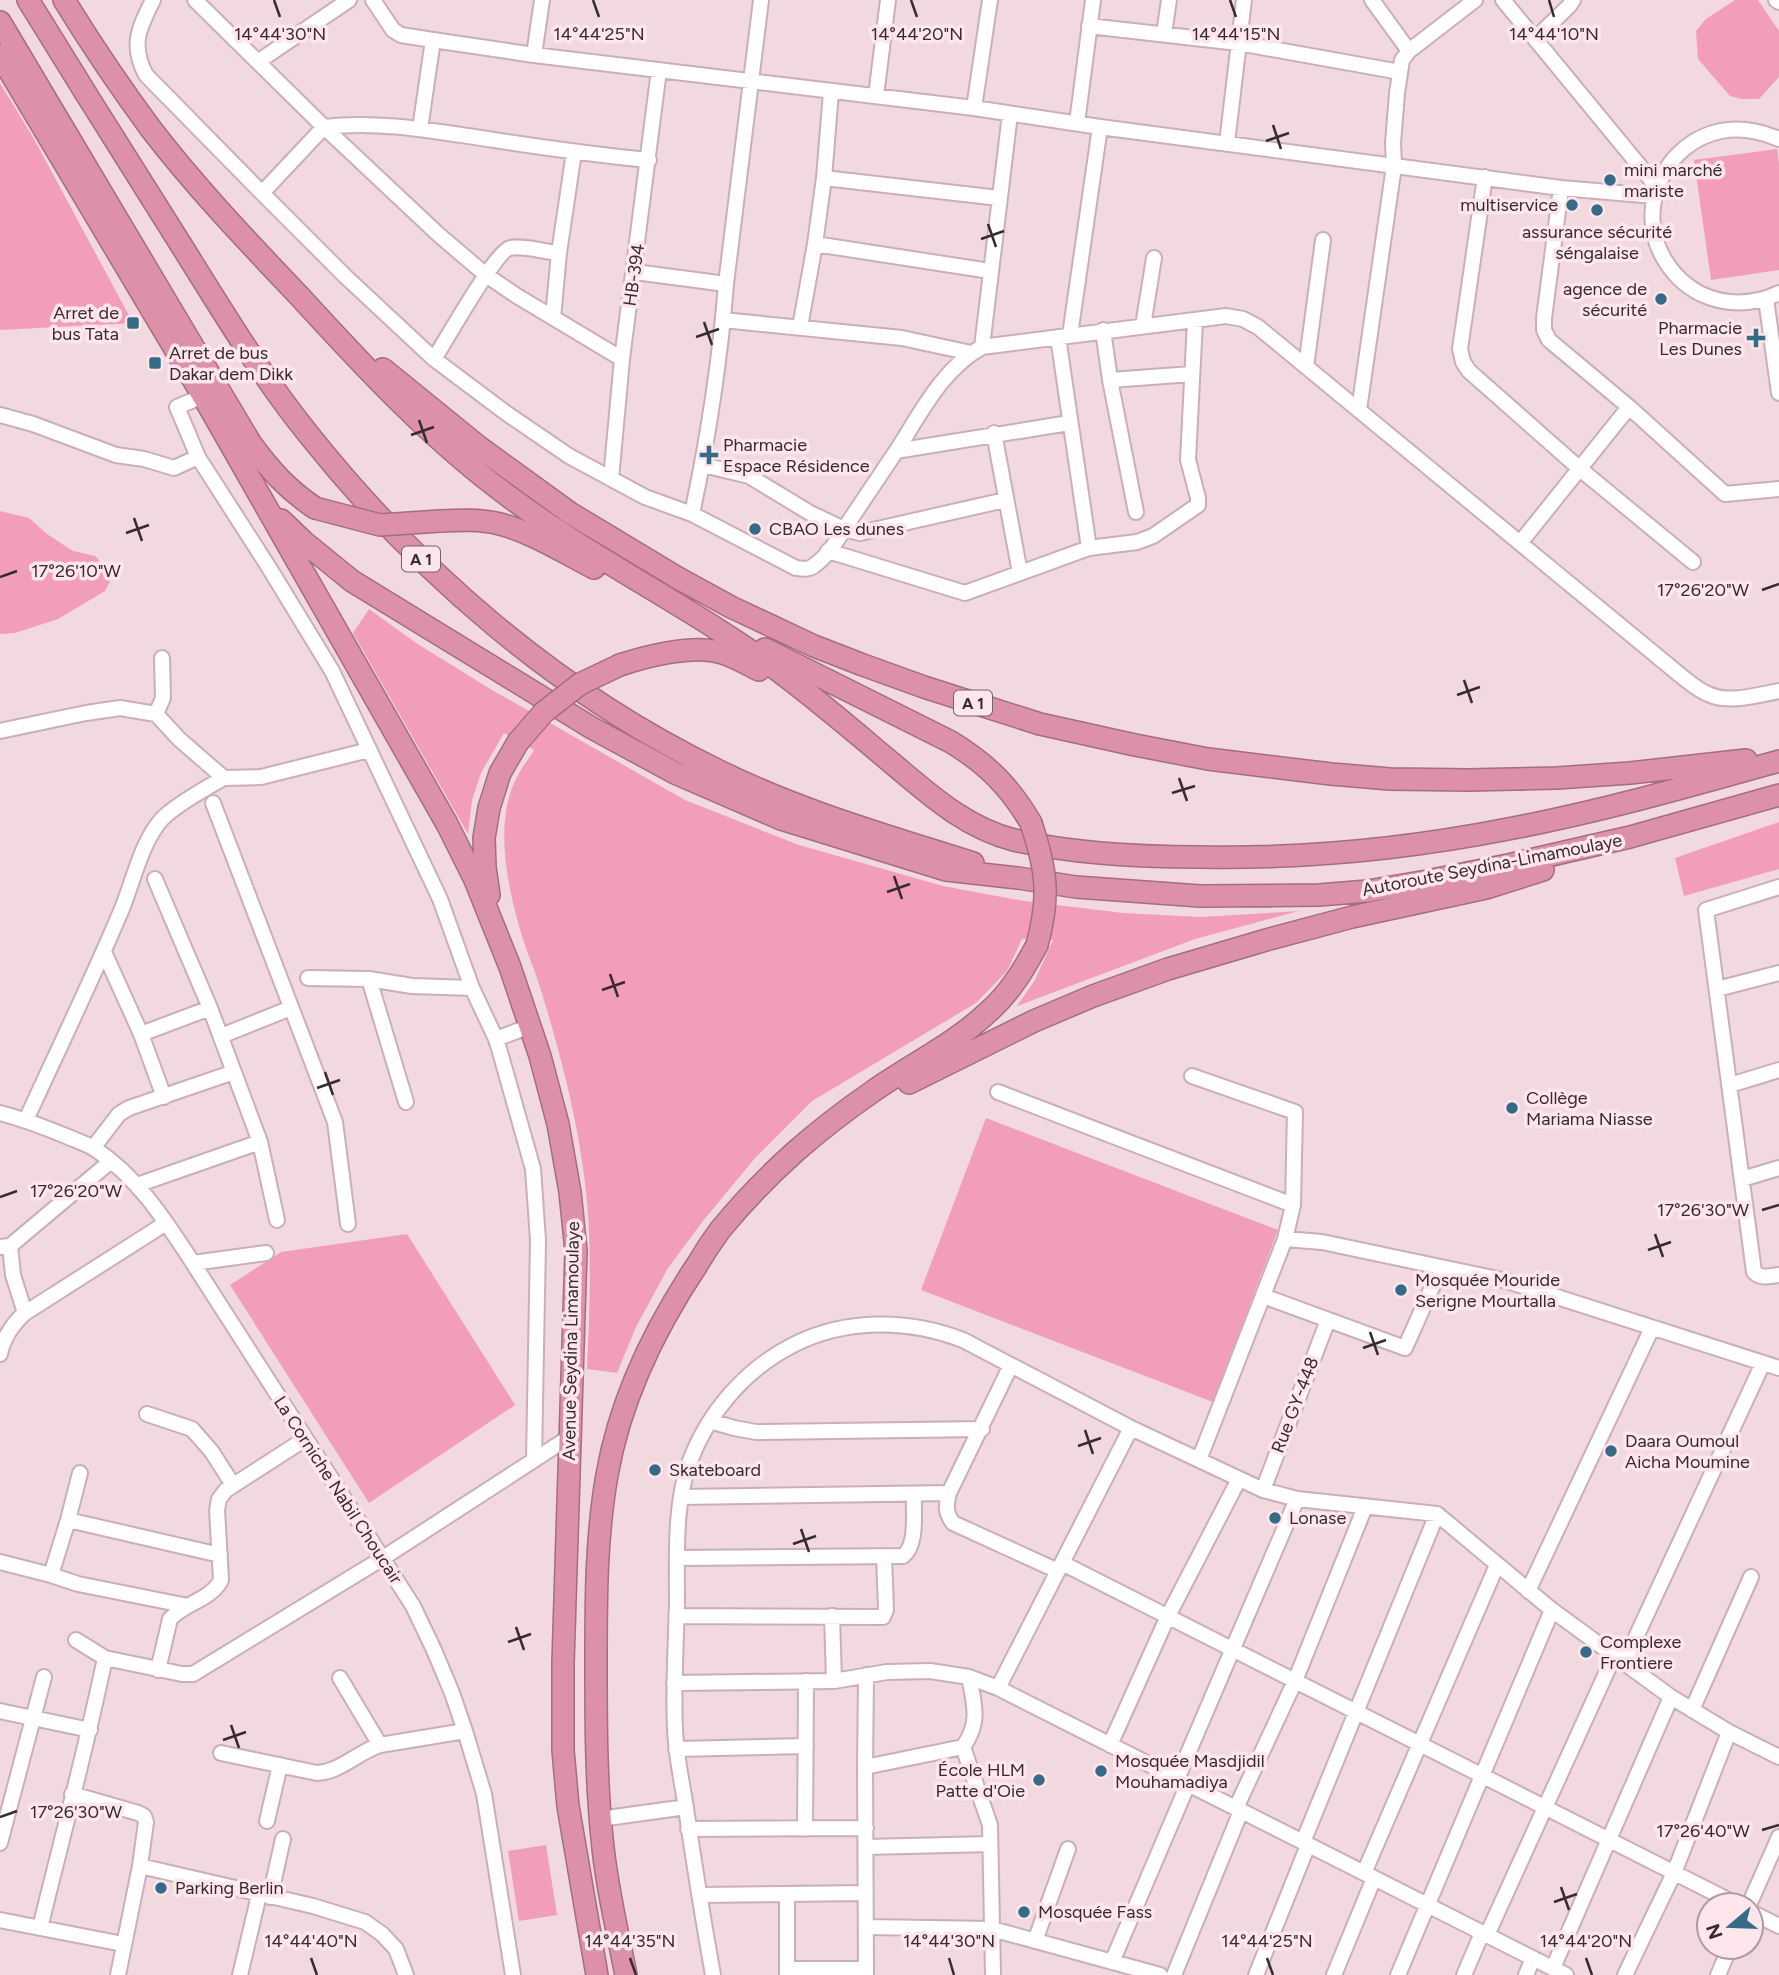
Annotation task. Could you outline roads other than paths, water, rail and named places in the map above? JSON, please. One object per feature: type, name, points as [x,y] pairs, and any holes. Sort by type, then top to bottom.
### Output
[{"type":"highway","name":"A 1","points":[[28,0],[245,346],[308,434],[410,549],[479,612],[589,695],[642,730],[715,770],[828,818],[1018,878]]},
{"type":"highway","name":"A 1","points":[[64,0],[152,131],[198,186],[285,281],[348,338],[442,418],[570,513],[678,578],[775,629],[876,669],[1040,724],[1196,757],[1269,767],[1390,779],[1557,778],[1630,773],[1779,755]]},
{"type":"highway","points":[[0,22],[251,444],[272,473],[294,494],[315,508],[380,525],[475,520],[501,524],[526,534],[975,756],[996,775],[1020,805],[1031,823],[1041,852],[1046,891],[1045,910],[1037,946],[1013,985],[977,1023],[873,1091],[797,1150],[754,1192],[719,1231],[671,1305],[653,1340],[622,1415],[601,1508],[597,1577],[597,1709],[600,1819],[605,1865],[626,1975]]},
{"type":"highway","name":"Avenue Seydina Limamoulaye","points":[[0,55],[203,396],[447,824],[475,880],[510,967],[540,1056],[558,1124],[570,1192],[576,1251],[563,1663],[564,1750],[568,1806],[597,1975]]},
{"type":"highway","points":[[285,281],[388,391],[454,453],[525,508],[698,618]]},
{"type":"highway","points":[[262,501],[304,542],[352,581],[592,728],[676,773],[771,816],[889,853],[946,870],[1018,878]]},
{"type":"highway","points":[[510,967],[489,898],[485,867],[484,838],[489,808],[500,773],[518,742],[544,712],[580,684],[648,655],[673,652],[764,653],[912,780],[976,827],[1020,841],[1096,853],[1222,858],[1300,856],[1436,841],[1509,829],[1677,789],[1779,761]]},
{"type":"highway","points":[[718,652],[801,691],[825,708]]},
{"type":"highway","name":"Autoroute Seydina-Limamoulaye","points":[[1018,878],[1076,887],[1200,897],[1319,895],[1368,891],[1494,868],[1630,837],[1779,795]]},
{"type":"highway","points":[[838,1118],[1034,1021],[1126,984],[1266,940],[1352,917],[1486,888],[1567,862],[1630,837]]},
{"type":"street","points":[[153,0],[136,42],[137,54],[146,75],[262,194],[434,359],[569,456],[645,496],[692,513],[796,568],[806,570],[816,565],[844,529],[942,382],[954,367],[976,350],[990,271],[1010,114]]},
{"type":"street","points":[[195,0],[324,127],[439,235],[486,275],[622,359]]},
{"type":"street","points":[[259,61],[349,0]]},
{"type":"street","points":[[373,0],[393,30],[401,35],[433,40],[534,55],[974,108],[1561,188],[1656,192]]},
{"type":"street","points":[[534,55],[542,0]]},
{"type":"street","points":[[692,513],[702,465],[723,320],[761,0]]},
{"type":"street","points":[[876,96],[888,0]]},
{"type":"street","points":[[974,108],[990,0]]},
{"type":"street","points":[[1077,123],[1093,0]]},
{"type":"street","points":[[1164,34],[1169,0]]},
{"type":"street","points":[[1227,143],[1244,0]]},
{"type":"street","points":[[1373,0],[1409,51]]},
{"type":"street","points":[[1359,410],[1394,166],[1394,118],[1402,60],[1409,51],[1475,0]]},
{"type":"street","points":[[1503,0],[1656,192]]},
{"type":"street","points":[[1535,39],[1573,0]]},
{"type":"street","points":[[1089,26],[1238,43],[1400,72]]},
{"type":"street","points":[[420,129],[433,40]]},
{"type":"street","name":"HB-394","points":[[611,479],[622,359],[659,70]]},
{"type":"street","points":[[800,327],[824,178],[831,92]]},
{"type":"street","points":[[262,194],[324,127],[355,124],[420,129],[574,152],[649,160]]},
{"type":"street","points":[[1089,548],[1069,422],[1064,336],[1100,127]]},
{"type":"street","points":[[1779,139],[1751,130],[1736,129],[1707,135],[1694,142],[1676,156],[1663,174],[1652,214],[1659,250],[1680,280],[1695,291],[1730,303],[1748,303],[1772,296],[1779,393]]},
{"type":"street","points":[[553,318],[559,253],[574,152]]},
{"type":"street","points":[[1485,177],[1460,349],[1463,362],[1469,371],[1580,468],[1693,562]]},
{"type":"street","points":[[824,178],[999,198]]},
{"type":"street","points":[[1561,188],[1544,330],[1549,340],[1629,407],[1725,494],[1779,489]]},
{"type":"street","points":[[1306,367],[1323,240]]},
{"type":"street","points":[[815,244],[990,271]]},
{"type":"street","points":[[434,359],[504,251],[513,247],[559,253]]},
{"type":"street","points":[[1143,326],[1154,258]]},
{"type":"street","points":[[635,272],[726,284]]},
{"type":"street","points":[[723,320],[902,338],[976,350],[1103,330],[1226,316],[1243,319],[1258,327],[1680,676],[1717,698],[1730,699],[1779,691]]},
{"type":"street","points":[[828,551],[965,593],[1089,548],[1137,542],[1153,536],[1198,505],[1188,460],[1195,321]]},
{"type":"street","points":[[1103,330],[1136,512]]},
{"type":"street","points":[[1110,380],[1192,373]]},
{"type":"street","points":[[203,396],[177,407],[198,457],[332,671],[440,899],[472,988],[496,1040],[533,1169],[537,1204],[534,1460]]},
{"type":"street","points":[[1520,543],[1629,407]]},
{"type":"street","points":[[0,415],[33,424],[116,455],[144,458],[174,468],[198,457]]},
{"type":"street","points":[[896,450],[1069,422]]},
{"type":"street","points":[[994,433],[1020,573]]},
{"type":"street","points":[[702,465],[748,476],[800,508],[844,529],[860,533],[1005,500]]},
{"type":"street","points":[[156,714],[163,698],[162,658]]},
{"type":"street","points":[[0,731],[120,708],[156,714],[224,778]]},
{"type":"street","points":[[26,1120],[104,952],[145,846],[162,820],[224,778],[261,777],[369,750]]},
{"type":"street","points":[[213,803],[335,1122],[348,1224]]},
{"type":"street","points":[[155,879],[211,1008],[260,1142],[277,1220]]},
{"type":"street","points":[[1779,887],[1706,909],[1754,1272],[1763,1277],[1779,1275]]},
{"type":"street","points":[[104,952],[141,1034],[164,1097]]},
{"type":"street","points":[[1717,989],[1779,973]]},
{"type":"street","points":[[308,978],[369,979],[412,986],[472,988]]},
{"type":"street","points":[[369,979],[405,1102]]},
{"type":"street","points":[[141,1034],[211,1008]]},
{"type":"street","points":[[220,1035],[292,1008]]},
{"type":"street","points":[[496,1040],[530,1026]]},
{"type":"street","points":[[1730,1084],[1779,1070]]},
{"type":"street","points":[[93,1148],[119,1114],[129,1108],[234,1072]]},
{"type":"street","points":[[1192,1076],[1295,1112],[1293,1205],[1285,1239],[1199,1460]]},
{"type":"street","points":[[998,1092],[1293,1205]]},
{"type":"street","name":"La Corniche Nabil Choucair","points":[[0,1113],[26,1120],[93,1148],[137,1185],[193,1263],[413,1606],[452,1693],[484,1794],[513,1975]]},
{"type":"street","points":[[137,1185],[260,1142]]},
{"type":"street","points":[[25,1313],[5,1246],[111,1161]]},
{"type":"street","points":[[1742,1179],[1779,1168]]},
{"type":"street","points":[[1,1349],[25,1313],[166,1223]]},
{"type":"street","points":[[1285,1239],[1322,1242],[1507,1281],[1779,1368]]},
{"type":"street","points":[[193,1263],[266,1253]]},
{"type":"street","points":[[1263,1296],[1405,1348],[1441,1267]]},
{"type":"street","name":"Rue GY-448","points":[[1263,1490],[1328,1320]]},
{"type":"street","points":[[713,1975],[676,1749],[674,1683],[681,1497],[690,1461],[710,1420],[736,1387],[781,1352],[803,1340],[854,1326],[876,1324],[923,1327],[962,1340],[1131,1428],[1263,1490],[1297,1499],[1437,1514],[1552,1610],[1671,1697],[1729,1732],[1779,1757]]},
{"type":"street","points":[[1528,1591],[1652,1328]]},
{"type":"street","points":[[1464,1975],[1763,1363]]},
{"type":"street","points":[[1011,1365],[949,1493],[946,1507],[953,1523],[1168,1616],[1710,1891]]},
{"type":"street","points":[[147,1413],[192,1429],[212,1451],[233,1485]]},
{"type":"street","points":[[710,1420],[756,1432],[982,1429]]},
{"type":"street","points":[[998,1688],[1131,1428]]},
{"type":"street","points":[[76,1640],[105,1658],[158,1670],[192,1674],[383,1558],[570,1436]]},
{"type":"street","points":[[158,1670],[170,1619],[176,1612],[217,1588],[221,1580],[217,1510],[219,1499],[233,1485],[305,1438]]},
{"type":"street","points":[[51,1575],[80,1473]]},
{"type":"street","points":[[1110,1745],[1168,1616],[1239,1479]]},
{"type":"street","points":[[681,1497],[949,1493]]},
{"type":"street","points":[[677,1558],[903,1556],[912,1541],[914,1494]]},
{"type":"street","points":[[1101,1975],[1297,1499]]},
{"type":"street","points":[[1174,1975],[1239,1810],[1295,1681],[1365,1507]]},
{"type":"street","points":[[1256,1975],[1356,1712],[1437,1514]]},
{"type":"street","points":[[68,1520],[220,1555]]},
{"type":"street","points":[[677,1616],[878,1618],[885,1614],[884,1556]]},
{"type":"street","points":[[0,1562],[78,1584],[188,1606]]},
{"type":"street","points":[[1334,1975],[1419,1744],[1497,1565]]},
{"type":"street","points":[[1692,1710],[1751,1577]]},
{"type":"street","points":[[1398,1975],[1552,1610]]},
{"type":"street","points":[[832,1616],[834,1681]]},
{"type":"street","points":[[40,1928],[105,1658]]},
{"type":"street","points":[[674,1683],[834,1681],[887,1672],[930,1671],[970,1677],[998,1688],[1560,1972],[1609,1840],[1671,1697]]},
{"type":"street","points":[[787,1894],[787,1972],[866,1972],[866,1675]]},
{"type":"street","points":[[0,1843],[44,1677]]},
{"type":"street","points":[[865,1767],[963,1747],[975,1724],[970,1677]]},
{"type":"street","points":[[340,1678],[380,1745]]},
{"type":"street","points":[[805,1829],[806,1681]]},
{"type":"street","points":[[0,1711],[89,1730]]},
{"type":"street","points":[[221,1752],[317,1773],[327,1772],[380,1745],[465,1731]]},
{"type":"street","points":[[1625,1975],[1674,1873],[1729,1732]]},
{"type":"street","points":[[676,1749],[806,1746]]},
{"type":"street","points":[[963,1747],[990,1825],[993,1975]]},
{"type":"street","points":[[267,1821],[280,1765]]},
{"type":"street","points":[[72,1794],[144,1816],[146,1822],[118,1975]]},
{"type":"street","points":[[600,1819],[686,1807]]},
{"type":"street","points":[[688,1829],[866,1828]]},
{"type":"street","points":[[1755,1891],[1779,1837]]},
{"type":"street","points":[[240,1975],[284,1839]]},
{"type":"street","points":[[866,1847],[990,1844]]},
{"type":"street","points":[[1035,1941],[1068,1849]]},
{"type":"street","points":[[140,1866],[313,1906],[365,1922],[382,1934],[396,1949],[406,1975]]},
{"type":"street","points":[[699,1895],[866,1893]]},
{"type":"street","points":[[0,1920],[123,1944]]},
{"type":"street","points":[[866,1927],[992,1930],[1160,1975]]},
{"type":"street","points":[[1526,1975],[1534,1958]]},
{"type":"place","name":"mini marché mariste","points":[[1610,180]]},
{"type":"place","name":"multiservice","points":[[1572,205]]},
{"type":"place","name":"assurance sécurité séngalaise","points":[[1597,210]]},
{"type":"place","name":"agence de sécurité","points":[[1661,299]]},
{"type":"place","name":"Arret de bus Tata","points":[[133,323]]},
{"type":"place","name":"Pharmacie Les Dunes","points":[[1756,338]]},
{"type":"place","name":"Arret de bus Dakar dem Dikk","points":[[155,363]]},
{"type":"place","name":"Pharmacie Espace Résidence","points":[[709,455]]},
{"type":"place","name":"CBAO Les dunes","points":[[755,529]]},
{"type":"place","name":"Collège Mariama Niasse","points":[[1512,1108]]},
{"type":"place","name":"Mosquée Mouride Serigne Mourtalla","points":[[1401,1290]]},
{"type":"place","name":"Daara Oumoul Aicha Moumine","points":[[1611,1451]]},
{"type":"place","name":"Skateboard","points":[[655,1470]]},
{"type":"place","name":"Lonase","points":[[1275,1518]]},
{"type":"place","name":"Complexe Frontiere","points":[[1586,1652]]},
{"type":"place","name":"Mosquée Masdjidil Mouhamadiya","points":[[1101,1771]]},
{"type":"place","name":"École HLM Patte d'Oie","points":[[1039,1780]]},
{"type":"place","name":"Parking Berlin","points":[[161,1888]]},
{"type":"place","name":"Mosquée Fass","points":[[1024,1912]]}]
